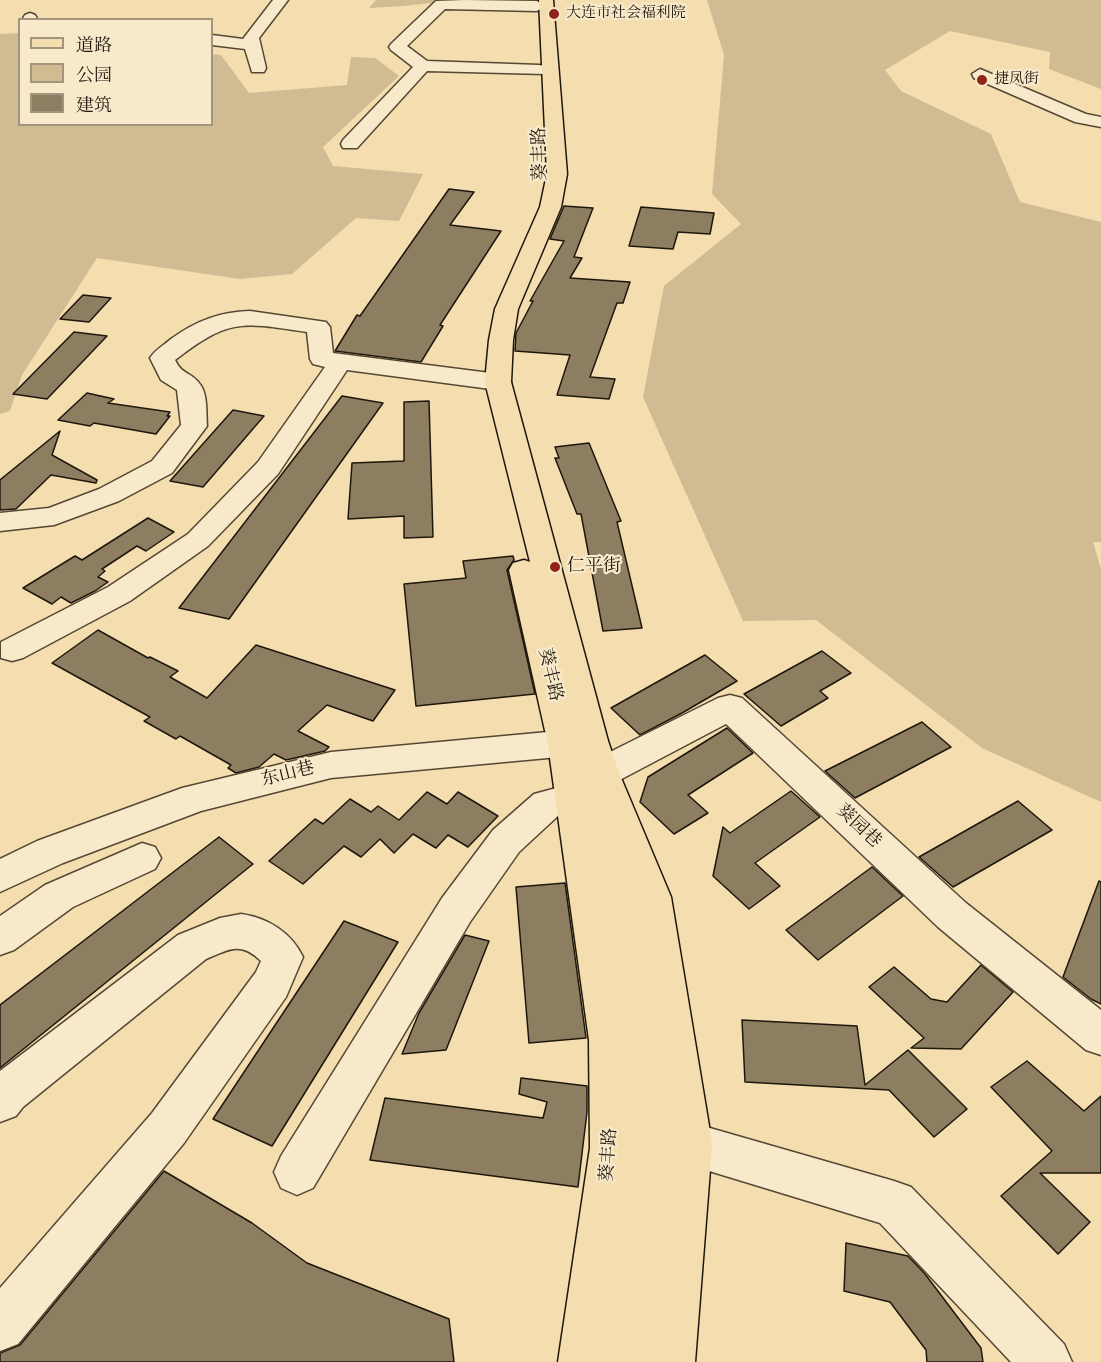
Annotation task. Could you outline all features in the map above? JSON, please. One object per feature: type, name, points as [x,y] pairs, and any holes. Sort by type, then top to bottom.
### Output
[{"type":"main road","name":"葵丰路","points":[[491,381],[482,364],[484,334],[494,303],[541,197],[543,183],[539,70],[540,2]]},
{"type":"main road","name":"葵丰路","points":[[540,2],[557,174],[555,196],[510,299],[485,405],[587,776],[610,1040],[613,1148],[584,1362]]},
{"type":"main road","name":"葵丰路","points":[[587,776],[652,897],[689,1144],[669,1362]]},
{"type":"main road","points":[[587,776],[624,926],[641,1033],[646,1173],[627,1362]]},
{"type":"street","points":[[258,68],[251,38],[281,0]]},
{"type":"street","points":[[539,70],[423,66],[397,47],[441,4],[540,2]]},
{"type":"street","points":[[213,40],[253,45]]},
{"type":"street","points":[[350,144],[423,66]]},
{"type":"street","points":[[980,74],[1081,118],[1101,122]]},
{"type":"street","points":[[0,522],[54,516],[109,495],[162,467],[194,426],[193,403],[189,386],[170,375],[162,358],[214,322],[253,317],[318,327],[322,359],[491,381]]},
{"type":"street","points":[[12,650],[119,594],[198,540],[268,468],[340,362]]},
{"type":"street","name":"葵园巷","points":[[587,776],[730,707],[952,915],[1101,1036]]},
{"type":"street","name":"东山巷","points":[[0,876],[50,852],[195,798],[331,765],[587,776]]},
{"type":"street","points":[[297,1172],[456,910],[507,841],[547,804],[587,776]]},
{"type":"street","points":[[0,938],[59,896],[142,858]]},
{"type":"street","points":[[0,1101],[7,1092],[192,947],[223,933],[244,930],[266,938],[283,957],[271,984],[168,1128],[0,1326]]},
{"type":"street","points":[[689,1144],[894,1204],[1046,1362]]},
{"type":"green space","points":[[376,0],[457,0],[369,8]]},
{"type":"green space","points":[[707,0],[1101,0],[1101,89],[1049,69],[1050,52],[950,31],[885,70],[901,91],[991,134],[1020,202],[1101,222],[1101,542],[1093,542],[1101,569],[1101,802],[982,748],[816,620],[743,621],[643,397],[664,286],[741,224],[712,194],[724,55]]},
{"type":"green space","points":[[18,33],[18,126],[213,126],[213,54],[221,55],[249,93],[347,85],[351,57],[375,58],[399,76],[323,147],[333,166],[423,174],[399,221],[356,218],[292,274],[240,279],[97,258],[22,375],[10,411],[0,414],[0,34]]},
{"type":"building","points":[[449,189],[474,192],[450,225],[501,231],[440,325],[443,326],[421,362],[335,351],[357,315],[360,316]]},
{"type":"building","points":[[564,206],[593,208],[574,257],[582,258],[570,278],[630,282],[623,303],[617,303],[590,377],[615,379],[609,399],[557,395],[570,355],[515,351],[516,333],[533,301],[530,301],[564,241],[550,239]]},
{"type":"building","points":[[641,207],[714,213],[710,234],[678,232],[673,249],[629,246]]},
{"type":"building","points":[[83,295],[111,298],[89,322],[60,319]]},
{"type":"building","points":[[74,332],[107,336],[47,399],[13,394]]},
{"type":"building","points":[[87,393],[114,399],[108,403],[170,412],[167,416],[170,416],[156,434],[94,423],[90,426],[58,420]]},
{"type":"building","points":[[342,396],[383,403],[229,619],[179,608]]},
{"type":"building","points":[[429,401],[433,537],[404,538],[404,516],[348,519],[352,463],[404,461],[404,402]]},
{"type":"building","points":[[233,410],[264,416],[203,487],[170,481]]},
{"type":"building","points":[[60,431],[52,455],[97,480],[96,483],[51,475],[16,509],[0,510],[0,480]]},
{"type":"building","points":[[589,443],[621,521],[617,522],[642,628],[603,631],[581,514],[577,514],[555,458],[559,458],[555,447]]},
{"type":"building","points":[[148,518],[174,532],[146,551],[137,546],[102,569],[105,571],[98,577],[108,582],[95,591],[71,603],[61,597],[52,604],[23,588],[75,556],[82,560]]},
{"type":"building","points":[[513,556],[514,560],[507,570],[535,694],[416,706],[404,584],[466,578],[463,561]]},
{"type":"building","points":[[98,630],[148,658],[178,671],[170,677],[207,698],[256,645],[395,690],[373,721],[327,705],[298,731],[329,747],[325,751],[286,760],[274,754],[259,767],[236,773],[228,768],[231,765],[180,736],[176,739],[144,721],[150,717],[52,663]]},
{"type":"building","points":[[822,651],[851,673],[820,691],[828,698],[781,726],[744,694]]},
{"type":"building","points":[[705,655],[737,681],[640,735],[611,708]]},
{"type":"building","points":[[922,722],[951,747],[855,798],[825,771]]},
{"type":"building","points":[[727,728],[753,753],[688,795],[708,813],[674,834],[640,802],[648,777]]},
{"type":"building","points":[[791,791],[820,817],[755,863],[780,886],[749,909],[713,876],[723,827],[730,833]]},
{"type":"building","points":[[427,792],[447,804],[458,792],[498,816],[468,847],[448,835],[436,848],[413,834],[394,853],[380,839],[361,857],[344,846],[303,884],[269,861],[315,819],[323,824],[350,799],[371,812],[378,806],[399,820]]},
{"type":"building","points":[[1018,801],[1052,830],[953,887],[919,857]]},
{"type":"building","points":[[219,837],[253,864],[0,1068],[0,1005]]},
{"type":"building","points":[[872,867],[903,896],[818,960],[786,930]]},
{"type":"building","points":[[1099,881],[1101,882],[1101,1004],[1063,977]]},
{"type":"building","points":[[565,883],[586,1038],[529,1043],[516,887]]},
{"type":"building","points":[[344,921],[398,942],[272,1146],[213,1119]]},
{"type":"building","points":[[465,935],[489,941],[446,1050],[402,1054],[419,1013]]},
{"type":"building","points":[[981,965],[1013,992],[961,1049],[911,1048],[924,1038],[869,987],[894,967],[931,999],[947,1002]]},
{"type":"building","points":[[742,1020],[857,1026],[865,1085],[908,1050],[967,1109],[934,1137],[889,1090],[745,1082]]},
{"type":"building","points":[[1027,1061],[1084,1111],[1101,1096],[1101,1173],[1040,1173],[1090,1222],[1058,1254],[1001,1196],[1052,1151],[991,1087]]},
{"type":"building","points":[[521,1078],[587,1086],[587,1112],[578,1187],[370,1160],[385,1098],[543,1118],[547,1102],[519,1094]]},
{"type":"building","points":[[164,1171],[252,1223],[307,1263],[449,1319],[454,1362],[0,1362],[0,1353],[20,1345]]},
{"type":"building","points":[[846,1243],[908,1256],[925,1274],[981,1348],[983,1362],[927,1362],[926,1350],[890,1302],[844,1291]]},
{"type":"place","name":"大连市社会福利院","points":[[554,14]]},
{"type":"place","name":"捷凤街","points":[[982,80]]},
{"type":"place","name":"仁平街","points":[[555,567]]}]
